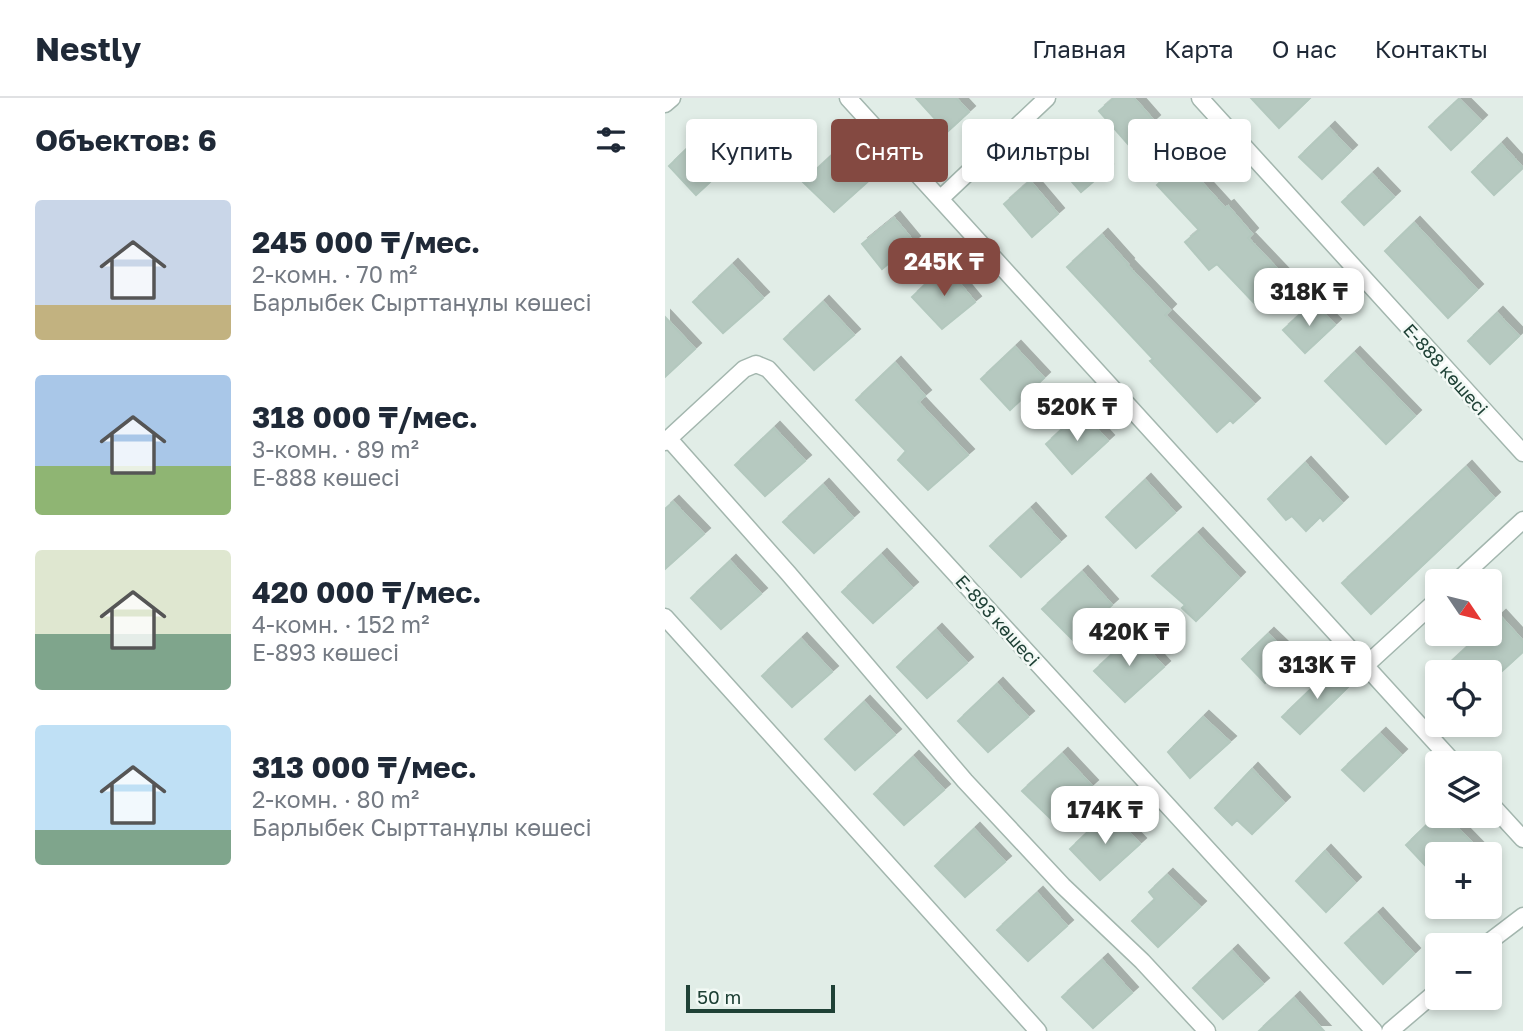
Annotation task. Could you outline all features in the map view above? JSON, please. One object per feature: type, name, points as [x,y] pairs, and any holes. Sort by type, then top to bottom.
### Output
[{"type":"street","points":[[665,104],[672,98]]},
{"type":"street","points":[[848,98],[1443,751]]},
{"type":"street","points":[[940,199],[1047,98]]},
{"type":"street","name":"Е-888 көшесі","points":[[1200,98],[1523,453]]},
{"type":"street","name":"Е-893 көшесі","points":[[667,441],[744,369],[756,364],[768,369],[1374,1031]]},
{"type":"street","points":[[667,441],[788,573],[965,781],[1063,886],[1142,961],[1207,1031]]},
{"type":"street","points":[[1470,569],[1523,520]]},
{"type":"street","points":[[1365,666],[1425,611]]},
{"type":"street","points":[[665,617],[1038,1031]]},
{"type":"street","points":[[1502,816],[1523,839]]},
{"type":"street","points":[[1501,933],[1523,916]]},
{"type":"street","points":[[1390,1031],[1425,1001]]},
{"type":"building","points":[[916,98],[956,98],[969,112],[948,131],[948,119],[935,119]]},
{"type":"building","points":[[1114,98],[1134,98],[1152,119],[1128,119],[1128,144],[1114,128],[1114,119],[1106,119],[1099,111]]},
{"type":"building","points":[[1251,98],[1310,98],[1279,128]]},
{"type":"building","points":[[1459,99],[1481,121],[1451,150],[1429,127]]},
{"type":"building","points":[[1329,128],[1351,151],[1322,179],[1299,157]]},
{"type":"building","points":[[1501,144],[1523,168],[1494,195],[1472,172]]},
{"type":"building","points":[[686,150],[686,182],[710,182],[696,195],[669,166]]},
{"type":"building","points":[[831,156],[831,182],[867,182],[834,212],[803,182],[817,182],[817,169]]},
{"type":"building","points":[[1372,174],[1394,197],[1364,225],[1342,202]]},
{"type":"building","points":[[1031,182],[1058,214],[1032,237],[1004,204]]},
{"type":"building","points":[[1072,182],[1093,182],[1081,192]]},
{"type":"building","points":[[1160,182],[1201,182],[1225,208],[1228,206],[1252,234],[1248,238],[1287,279],[1258,307],[1217,264],[1209,270],[1185,242],[1199,230],[1157,185]]},
{"type":"building","points":[[894,218],[914,242],[882,269],[862,244]]},
{"type":"building","points":[[1414,223],[1477,290],[1448,318],[1385,251]]},
{"type":"building","points":[[1102,235],[1170,310],[1165,315],[1254,404],[1233,423],[1230,420],[1217,432],[1067,267]]},
{"type":"building","points":[[732,265],[763,298],[723,333],[693,302]]},
{"type":"building","points":[[945,266],[975,302],[942,329],[912,297]]},
{"type":"building","points":[[823,302],[854,335],[814,370],[784,339]]},
{"type":"building","points":[[1313,303],[1335,325],[1305,353],[1283,330]]},
{"type":"building","points":[[1497,313],[1519,336],[1490,364],[1468,341]]},
{"type":"building","points":[[665,317],[695,349],[665,377]]},
{"type":"building","points":[[1015,347],[1044,378],[1010,410],[981,379]]},
{"type":"building","points":[[1354,353],[1415,416],[1386,444],[1325,381]]},
{"type":"building","points":[[895,363],[925,396],[918,402],[968,455],[928,490],[898,460],[906,451],[856,400]]},
{"type":"building","points":[[1081,412],[1108,441],[1072,474],[1046,444]]},
{"type":"building","points":[[774,428],[805,461],[765,496],[735,465]]},
{"type":"building","points":[[1305,463],[1342,503],[1323,521],[1320,517],[1306,531],[1292,516],[1286,520],[1268,499]]},
{"type":"building","points":[[1466,467],[1494,498],[1371,614],[1342,583]]},
{"type":"building","points":[[1145,480],[1175,513],[1136,548],[1106,517]]},
{"type":"building","points":[[823,485],[853,518],[814,553],[783,522]]},
{"type":"building","points":[[673,502],[704,534],[665,569],[665,509]]},
{"type":"building","points":[[1030,509],[1060,542],[1021,577],[990,546]]},
{"type":"building","points":[[1197,534],[1239,578],[1196,621],[1182,608],[1185,605],[1152,576]]},
{"type":"building","points":[[881,555],[912,588],[873,623],[842,592]]},
{"type":"building","points":[[730,561],[761,594],[721,629],[691,598]]},
{"type":"building","points":[[1082,572],[1112,605],[1073,640],[1042,609]]},
{"type":"building","points":[[1502,618],[1523,641],[1523,652],[1502,671],[1502,660],[1453,660],[1468,646],[1502,646]]},
{"type":"building","points":[[936,630],[967,663],[927,698],[897,667]]},
{"type":"building","points":[[1134,634],[1164,667],[1125,702],[1094,671]]},
{"type":"building","points":[[1268,634],[1292,657],[1265,683],[1242,659]]},
{"type":"building","points":[[801,639],[832,672],[792,707],[762,676]]},
{"type":"building","points":[[1334,667],[1351,684],[1300,734],[1282,717]]},
{"type":"building","points":[[997,684],[1028,717],[988,752],[958,721]]},
{"type":"building","points":[[864,702],[895,735],[855,770],[825,739]]},
{"type":"building","points":[[1203,717],[1230,742],[1190,778],[1168,752]]},
{"type":"building","points":[[1380,734],[1401,755],[1364,791],[1342,770]]},
{"type":"building","points":[[1062,754],[1092,786],[1053,821],[1022,791]]},
{"type":"building","points":[[913,757],[944,790],[904,825],[874,794]]},
{"type":"building","points":[[1252,769],[1284,803],[1252,834],[1237,820],[1232,825],[1215,808]]},
{"type":"building","points":[[1109,812],[1140,844],[1100,880],[1070,849]]},
{"type":"building","points":[[1425,827],[1458,828],[1471,842],[1425,842],[1425,865],[1406,845]]},
{"type":"building","points":[[974,829],[1005,862],[965,897],[935,866]]},
{"type":"building","points":[[1325,851],[1355,883],[1326,912],[1296,881]]},
{"type":"building","points":[[1167,875],[1200,907],[1158,947],[1132,921],[1155,899],[1149,892]]},
{"type":"building","points":[[1037,893],[1067,926],[1028,961],[997,930]]},
{"type":"building","points":[[1377,914],[1414,954],[1383,984],[1345,943]]},
{"type":"building","points":[[1232,951],[1263,984],[1223,1019],[1193,988]]},
{"type":"building","points":[[1102,960],[1132,993],[1093,1028],[1062,997]]},
{"type":"building","points":[[1294,998],[1324,1031],[1259,1031]]}]
